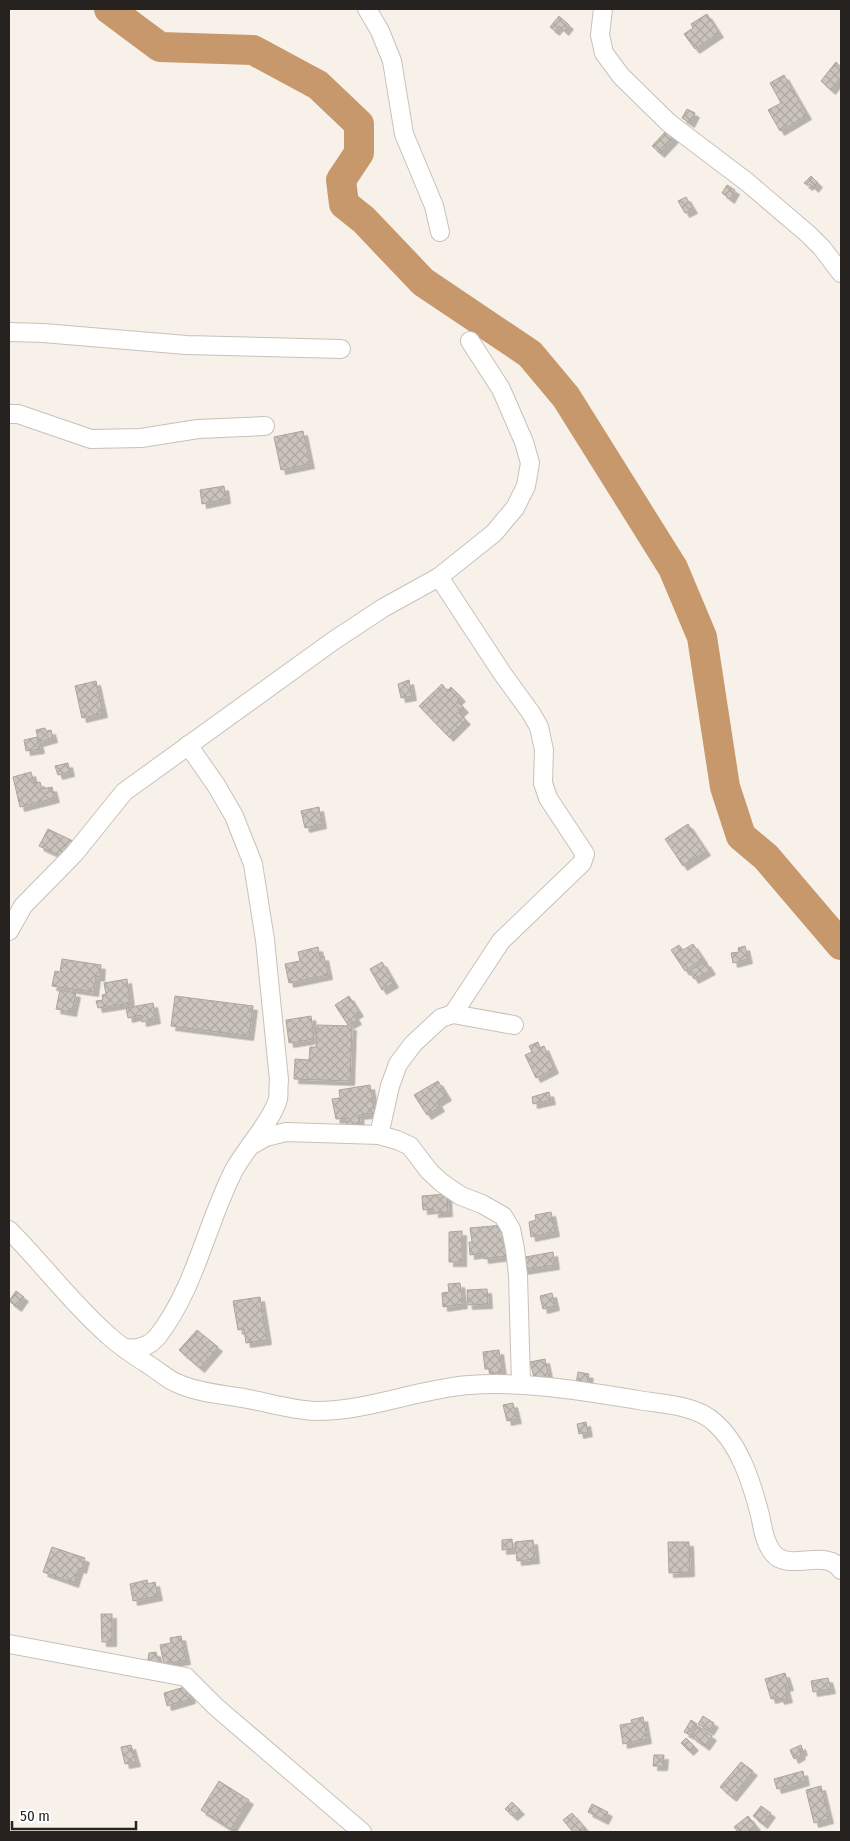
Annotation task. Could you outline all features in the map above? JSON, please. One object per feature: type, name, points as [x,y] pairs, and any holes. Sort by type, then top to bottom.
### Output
[{"type":"street","points":[[367,9],[380,31],[392,61],[404,134],[434,206],[440,232]]},
{"type":"street","points":[[603,9],[600,35],[604,53],[621,76],[669,123],[747,182],[808,234],[822,248],[841,273]]},
{"type":"street","points":[[9,332],[186,345],[341,348]]},
{"type":"street","points":[[9,931],[22,906],[74,854],[124,792],[350,630],[383,608],[439,577],[494,533],[515,508],[526,486],[530,463],[524,442],[501,389],[470,341]]},
{"type":"street","points":[[9,414],[18,414],[91,439],[116,440],[198,429],[265,426]]},
{"type":"street","points":[[439,577],[539,727],[544,750],[543,783],[548,798],[585,854],[582,862],[501,941],[484,964],[454,1014]]},
{"type":"street","points":[[124,1348],[135,1349],[150,1343],[157,1337],[185,1293],[234,1170],[278,1099],[279,1080],[265,940],[253,864],[234,816],[216,785],[188,745]]},
{"type":"street","points":[[379,1135],[390,1086],[398,1064],[413,1044],[441,1018],[454,1014],[514,1025]]},
{"type":"street","points":[[250,1146],[266,1137],[286,1132],[379,1135],[398,1140],[410,1146],[429,1171],[442,1183],[462,1196],[503,1216],[511,1229],[518,1275],[521,1384]]},
{"type":"street","points":[[9,1230],[108,1335],[178,1384],[209,1393],[315,1411],[375,1404],[435,1389],[469,1385],[521,1384],[553,1386],[699,1413],[714,1421],[731,1442],[739,1456],[752,1485],[767,1545],[774,1554],[779,1559],[786,1560],[825,1560],[838,1566],[841,1570]]},
{"type":"street","points":[[9,1644],[186,1677],[230,1720],[362,1832]]},
{"type":"building","points":[[707,14],[719,33],[695,49],[684,34],[693,28],[691,24]]},
{"type":"building","points":[[559,16],[569,25],[564,31],[559,26],[555,31],[550,27]]},
{"type":"building","points":[[836,62],[841,67],[841,77],[831,90],[821,81]]},
{"type":"building","points":[[784,75],[807,115],[780,131],[768,110],[781,103],[770,83]]},
{"type":"building","points":[[687,109],[695,113],[690,123],[682,118]]},
{"type":"building","points":[[667,130],[675,137],[660,153],[652,146]]},
{"type":"building","points":[[811,176],[818,183],[814,188],[810,184],[808,186],[804,183]]},
{"type":"building","points":[[727,185],[735,190],[730,199],[722,193]]},
{"type":"building","points":[[686,197],[693,209],[685,213],[678,201]]},
{"type":"building","points":[[303,431],[310,464],[281,470],[274,437]]},
{"type":"building","points":[[224,486],[226,499],[202,504],[200,490]]},
{"type":"building","points":[[409,680],[412,696],[401,698],[398,684]]},
{"type":"building","points":[[96,681],[103,713],[82,718],[75,686]]},
{"type":"building","points":[[442,684],[447,691],[451,687],[461,697],[457,701],[464,708],[459,713],[466,720],[449,737],[419,706]]},
{"type":"building","points":[[45,728],[46,731],[51,730],[53,738],[39,742],[36,730]]},
{"type":"building","points":[[37,737],[40,749],[26,751],[24,740]]},
{"type":"building","points":[[68,763],[70,772],[58,775],[55,766]]},
{"type":"building","points":[[31,772],[34,783],[40,782],[42,789],[52,787],[55,798],[20,807],[13,777]]},
{"type":"building","points":[[319,807],[322,824],[305,828],[301,811]]},
{"type":"building","points":[[688,824],[706,851],[683,866],[665,839]]},
{"type":"building","points":[[48,829],[73,841],[65,858],[39,846]]},
{"type":"building","points":[[693,944],[703,959],[685,971],[671,950],[679,945],[683,950]]},
{"type":"building","points":[[745,946],[748,959],[733,963],[731,953],[739,952],[738,948]]},
{"type":"building","points":[[318,947],[320,957],[324,956],[328,975],[289,983],[285,964],[300,961],[298,952]]},
{"type":"building","points":[[62,959],[101,965],[100,977],[96,976],[94,992],[52,986],[55,971],[60,972]]},
{"type":"building","points":[[382,962],[394,983],[382,990],[370,969]]},
{"type":"building","points":[[706,962],[711,970],[694,979],[689,971]]},
{"type":"building","points":[[127,979],[130,1003],[98,1008],[96,1001],[103,1000],[102,995],[106,994],[104,983]]},
{"type":"building","points":[[60,990],[76,993],[72,1012],[56,1009]]},
{"type":"building","points":[[175,996],[253,1006],[249,1036],[171,1026]]},
{"type":"building","points":[[349,996],[359,1012],[354,1015],[357,1020],[348,1025],[335,1005]]},
{"type":"building","points":[[153,1003],[156,1019],[142,1022],[141,1015],[128,1018],[126,1008]]},
{"type":"building","points":[[311,1016],[314,1039],[289,1043],[286,1020]]},
{"type":"building","points":[[317,1025],[352,1026],[350,1081],[294,1079],[295,1059],[309,1060],[310,1047],[316,1047]]},
{"type":"building","points":[[538,1042],[540,1048],[544,1046],[554,1069],[536,1078],[525,1055],[532,1052],[529,1046]]},
{"type":"building","points":[[438,1081],[447,1096],[437,1102],[440,1107],[427,1115],[414,1095]]},
{"type":"building","points":[[370,1085],[375,1113],[359,1115],[360,1123],[347,1126],[346,1118],[336,1119],[332,1099],[340,1098],[339,1090]]},
{"type":"building","points":[[549,1092],[551,1100],[533,1104],[532,1097]]},
{"type":"building","points":[[447,1194],[448,1212],[434,1213],[434,1209],[423,1210],[422,1196]]},
{"type":"building","points":[[551,1212],[555,1232],[531,1237],[529,1222],[536,1220],[535,1215]]},
{"type":"building","points":[[504,1225],[507,1256],[484,1259],[483,1253],[470,1255],[469,1242],[472,1242],[470,1228]]},
{"type":"building","points":[[462,1231],[462,1262],[449,1262],[449,1232]]},
{"type":"building","points":[[553,1252],[555,1265],[522,1270],[520,1258]]},
{"type":"building","points":[[460,1283],[463,1304],[443,1307],[442,1293],[449,1292],[448,1284]]},
{"type":"building","points":[[487,1289],[488,1304],[468,1305],[467,1290]]},
{"type":"building","points":[[16,1291],[24,1297],[17,1307],[9,1301]]},
{"type":"building","points":[[552,1293],[555,1306],[543,1309],[540,1296]]},
{"type":"building","points":[[260,1297],[267,1340],[246,1343],[244,1329],[238,1330],[233,1301]]},
{"type":"building","points":[[197,1330],[218,1347],[200,1368],[179,1350]]},
{"type":"building","points":[[499,1350],[502,1372],[490,1374],[489,1369],[485,1369],[483,1352]]},
{"type":"building","points":[[545,1359],[549,1378],[535,1381],[530,1362]]},
{"type":"building","points":[[578,1372],[589,1374],[587,1385],[576,1384]]},
{"type":"building","points":[[513,1403],[517,1419],[507,1421],[503,1405]]},
{"type":"building","points":[[586,1422],[588,1432],[579,1434],[577,1424]]},
{"type":"building","points":[[512,1539],[513,1549],[502,1550],[502,1540]]},
{"type":"building","points":[[533,1540],[535,1559],[517,1561],[515,1542]]},
{"type":"building","points":[[668,1542],[689,1542],[690,1572],[669,1573]]},
{"type":"building","points":[[52,1547],[85,1558],[82,1569],[79,1568],[74,1583],[43,1572]]},
{"type":"building","points":[[147,1580],[148,1584],[155,1582],[158,1596],[133,1601],[130,1584]]},
{"type":"building","points":[[101,1614],[112,1614],[112,1642],[102,1642]]},
{"type":"building","points":[[181,1636],[186,1660],[164,1664],[160,1645],[171,1643],[170,1638]]},
{"type":"building","points":[[156,1652],[159,1663],[144,1667],[143,1661],[148,1660],[149,1653]]},
{"type":"building","points":[[785,1673],[789,1686],[785,1687],[788,1698],[780,1700],[779,1697],[771,1699],[765,1679]]},
{"type":"building","points":[[828,1678],[831,1689],[813,1692],[811,1681]]},
{"type":"building","points":[[188,1686],[191,1699],[167,1706],[164,1693]]},
{"type":"building","points":[[703,1716],[714,1723],[709,1731],[698,1724]]},
{"type":"building","points":[[643,1717],[647,1739],[623,1744],[620,1725],[632,1723],[631,1720]]},
{"type":"building","points":[[691,1720],[697,1724],[690,1735],[684,1732]]},
{"type":"building","points":[[698,1726],[712,1736],[705,1746],[691,1736]]},
{"type":"building","points":[[686,1738],[694,1746],[689,1751],[681,1743]]},
{"type":"building","points":[[131,1745],[136,1762],[125,1764],[121,1747]]},
{"type":"building","points":[[801,1745],[803,1751],[800,1752],[801,1755],[794,1759],[790,1750]]},
{"type":"building","points":[[654,1755],[664,1755],[663,1766],[653,1766]]},
{"type":"building","points":[[741,1762],[753,1771],[732,1797],[720,1787]]},
{"type":"building","points":[[803,1771],[805,1781],[777,1789],[774,1779]]},
{"type":"building","points":[[219,1781],[249,1800],[231,1829],[201,1810]]},
{"type":"building","points":[[821,1786],[829,1819],[814,1823],[806,1790]]},
{"type":"building","points":[[512,1802],[520,1810],[513,1816],[505,1809]]},
{"type":"building","points":[[592,1804],[608,1812],[604,1820],[588,1812]]},
{"type":"building","points":[[761,1806],[771,1813],[763,1824],[753,1816]]},
{"type":"building","points":[[572,1813],[585,1828],[579,1832],[573,1832],[563,1820]]},
{"type":"building","points":[[748,1816],[756,1826],[749,1832],[738,1832],[734,1827]]},
{"type":"waterway","points":[[109,9],[160,47],[253,50],[318,85],[359,124],[359,153],[341,180],[344,204],[364,220],[423,282],[530,354],[566,397],[673,568],[702,637],[725,787],[741,836],[766,857],[841,945]]}]
